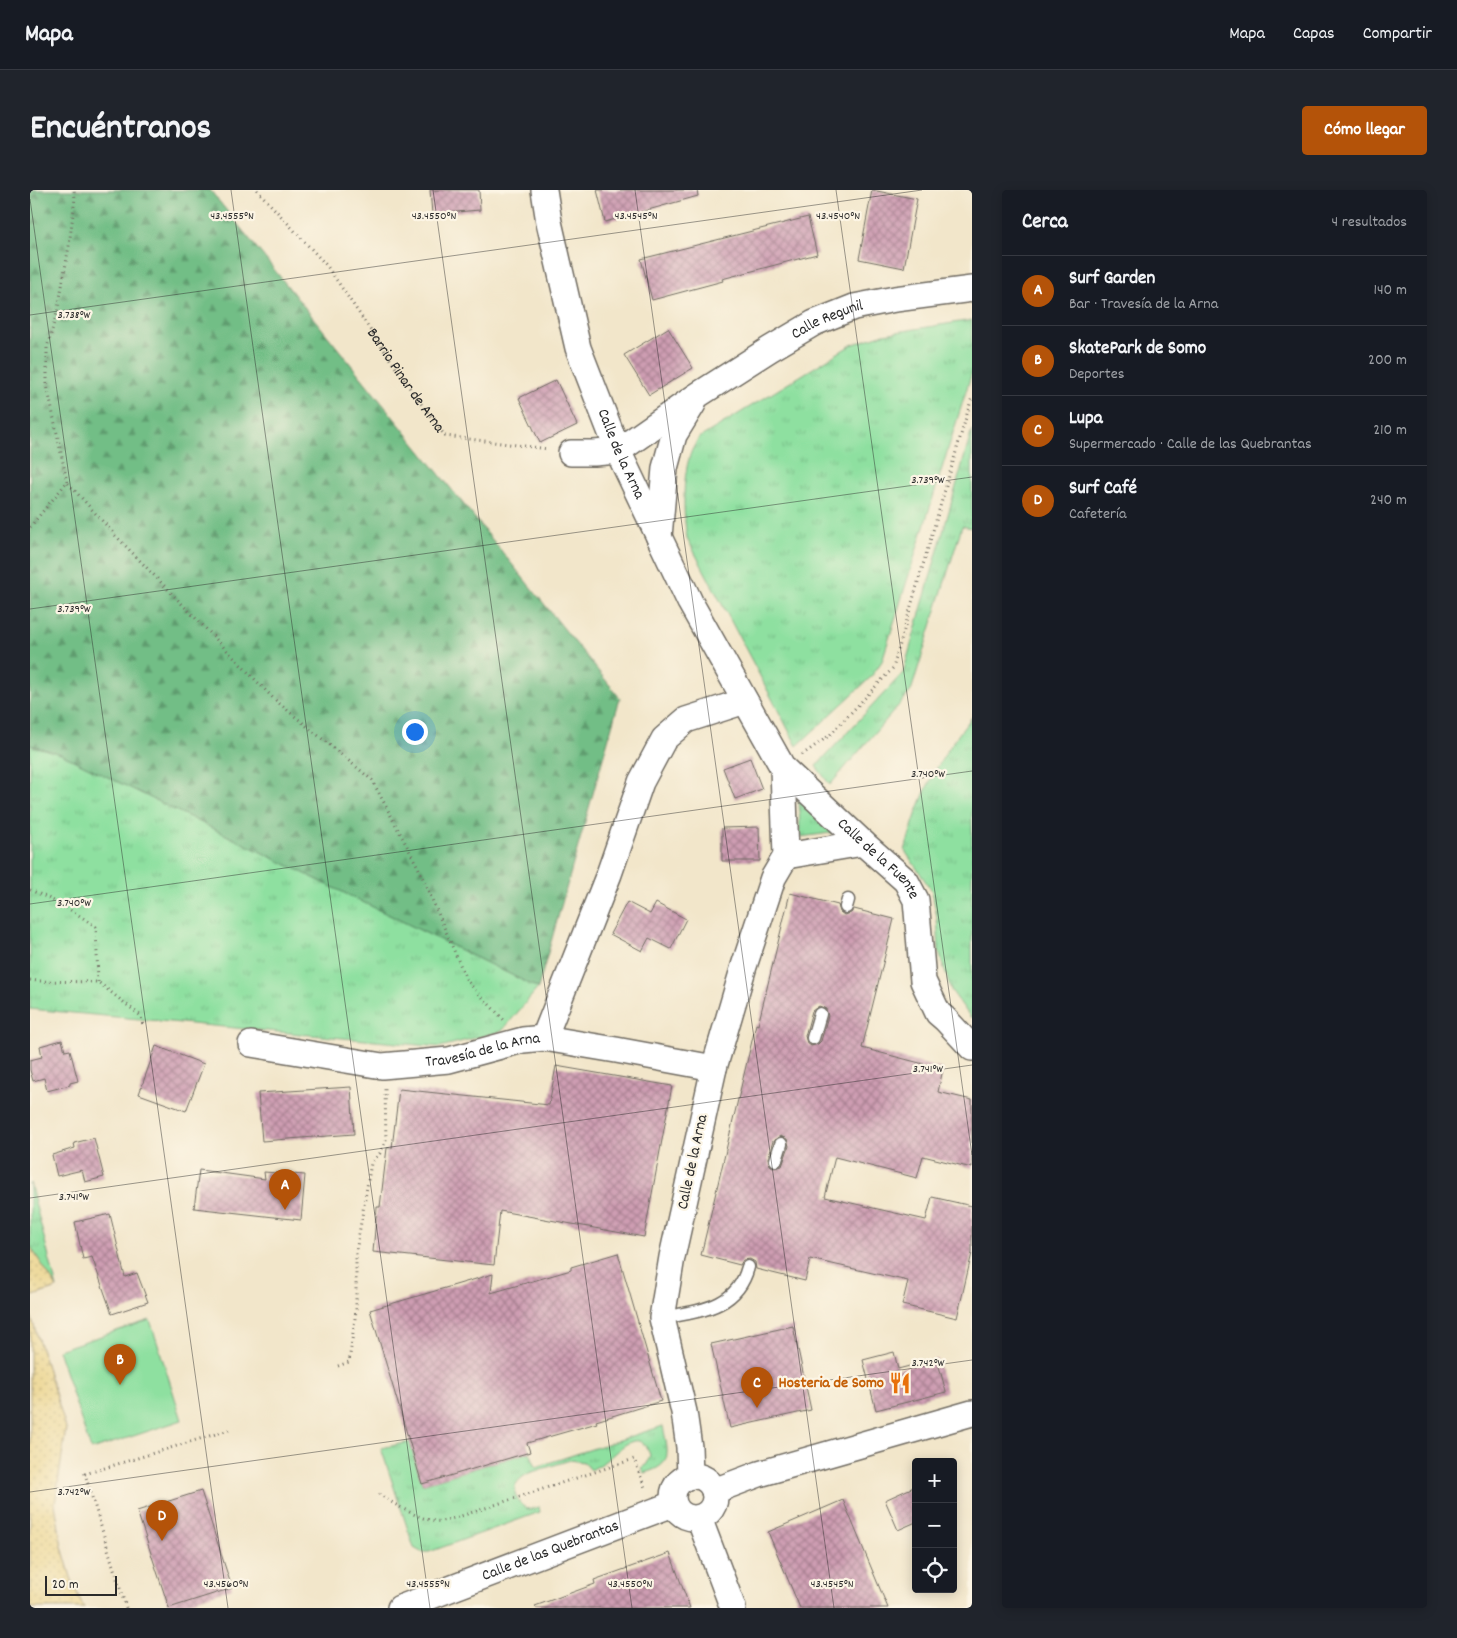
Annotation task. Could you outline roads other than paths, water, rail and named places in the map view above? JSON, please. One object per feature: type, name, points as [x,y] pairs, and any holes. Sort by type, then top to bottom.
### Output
[{"type":"street","name":"Calle de la Arna","points":[[544,190],[549,222],[578,348],[618,451],[690,602],[783,768],[786,856],[773,878],[744,966],[714,1068],[670,1266],[662,1318],[684,1412],[689,1447],[690,1476]]},
{"type":"street","name":"Calle Regunil","points":[[618,451],[698,395],[814,323],[854,307],[894,299],[972,288]]},
{"type":"street","name":"Calle Regunil","points":[[660,537],[665,468],[674,435],[698,395]]},
{"type":"street","points":[[571,452],[594,454],[618,451]]},
{"type":"street","points":[[533,1039],[610,874],[641,782],[664,739],[686,720],[746,701]]},
{"type":"street","name":"Calle de la Fuente","points":[[783,768],[906,881],[916,900],[923,981],[938,1013],[972,1048]]},
{"type":"street","points":[[786,856],[863,843]]},
{"type":"street","name":"Travesía de la Arna","points":[[251,1044],[382,1066],[449,1060],[533,1039],[616,1050],[714,1068]]},
{"type":"street","points":[[714,1491],[759,1474],[972,1413]]},
{"type":"street","points":[[690,1476],[702,1478],[711,1485],[714,1491],[714,1504],[711,1510],[699,1518],[686,1518],[664,1507],[672,1496],[677,1483],[690,1476]]},
{"type":"street","name":"Calle de las Quebrantas","points":[[400,1608],[664,1507]]},
{"type":"street","points":[[699,1518],[733,1608]]},
{"type":"lane","points":[[813,1038],[820,1014]]},
{"type":"lane","points":[[776,1160],[781,1144]]},
{"type":"lane","points":[[662,1318],[718,1305],[732,1296],[745,1278],[748,1267]]},
{"type":"place","name":"Surf Garden","points":[[285,1210]]},
{"type":"place","name":"Hosteria de Somo","points":[[900,1383]]},
{"type":"place","name":"SkatePark de Somo","points":[[120,1385]]},
{"type":"place","name":"Lupa","points":[[757,1408]]},
{"type":"place","name":"Surf Café","points":[[162,1541]]}]
